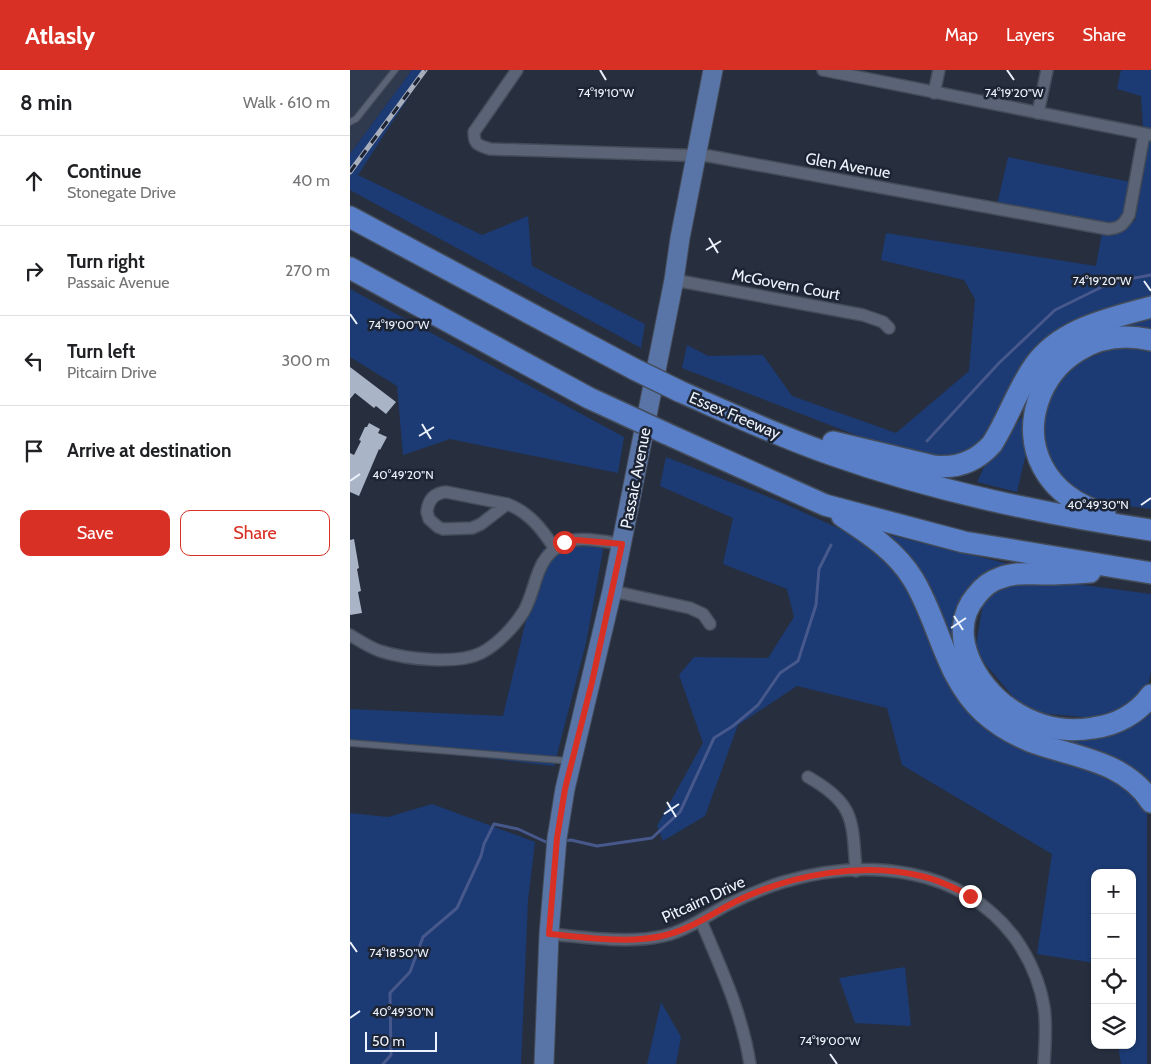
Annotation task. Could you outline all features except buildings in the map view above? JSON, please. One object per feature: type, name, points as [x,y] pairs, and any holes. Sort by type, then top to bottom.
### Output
[{"type":"highway","name":"Essex Freeway","points":[[350,217],[634,369],[775,433],[829,454],[935,487],[1009,505],[1085,520],[1151,529]]},
{"type":"highway","points":[[350,268],[588,398],[825,505],[964,542],[1144,572]]},
{"type":"highway","points":[[775,433],[823,440],[933,466],[946,468],[968,463],[985,452],[992,444],[1034,367],[1054,345],[1067,336],[1095,323],[1151,307]]},
{"type":"highway","points":[[1151,340],[1140,337],[1116,337],[1090,344],[1069,357],[1058,367],[1044,388],[1036,410],[1033,434],[1038,457],[1043,468],[1057,488],[1068,497],[1093,510],[1151,529]]},
{"type":"highway","points":[[825,505],[867,533],[903,566],[920,590],[959,680],[983,712],[1004,728],[1031,741],[1119,771],[1138,785],[1151,802]]},
{"type":"highway","points":[[1144,572],[1029,573],[1000,577],[985,587],[972,600],[966,611],[963,631],[970,660],[985,686],[1011,710],[1033,722],[1073,730],[1110,725],[1137,710],[1151,695]]},
{"type":"main road","name":"Passaic Avenue","points":[[544,1064],[549,934],[556,843],[565,789],[622,544],[674,280],[695,155],[713,70]]},
{"type":"street","name":"Glen Avenue","points":[[516,70],[474,132],[474,140],[477,144],[490,149],[709,156],[1108,228],[1118,228],[1123,225],[1129,215],[1148,134]]},
{"type":"street","points":[[828,70],[934,93],[1148,134]]},
{"type":"street","points":[[934,93],[939,70]]},
{"type":"street","points":[[1038,113],[1047,70]]},
{"type":"street","name":"McGovern Court","points":[[674,280],[863,315],[884,322],[889,328]]},
{"type":"street","points":[[507,504],[481,524],[472,528],[443,529],[429,519],[427,512],[431,499],[435,495],[446,492],[507,504],[527,514],[542,529],[555,548]]},
{"type":"street","points":[[350,635],[381,651],[406,656],[462,659],[480,653],[498,641],[511,628],[524,610],[540,566],[546,556],[555,548],[564,542],[576,540],[622,544]]},
{"type":"street","points":[[612,592],[690,608],[703,614],[710,624]]},
{"type":"street","points":[[808,777],[824,786],[833,794],[843,804],[850,816],[856,871]]},
{"type":"street","name":"Pitcairn Drive","points":[[549,934],[641,939],[663,936],[701,921],[747,896],[784,882],[815,875],[856,871],[906,872],[939,881],[970,896],[997,917],[1019,944],[1040,990],[1046,1024],[1044,1064]]},
{"type":"street","points":[[701,921],[734,999],[746,1040],[750,1064]]},
{"type":"lane","points":[[350,122],[356,119],[395,70]]},
{"type":"lane","points":[[350,743],[572,762]]},
{"type":"shaded area","points":[[350,70],[412,70],[350,154]]},
{"type":"shaded area","points":[[412,70],[426,70],[358,175],[482,235],[528,216],[532,266],[645,324],[641,348],[350,190],[350,154]]},
{"type":"shaded area","points":[[1121,70],[1151,70],[1151,129],[1143,128],[1141,96],[1117,89]]},
{"type":"shaded area","points":[[1149,142],[1151,142],[1151,299],[1053,339],[968,456],[905,454],[682,368],[687,345],[708,356],[763,355],[792,396],[896,433],[969,371],[975,299],[964,280],[881,260],[886,233],[1096,266],[1103,227],[997,205],[1008,157],[1130,182],[1124,219],[1135,221]]},
{"type":"shaded area","points":[[350,289],[624,437],[618,473],[450,439],[403,455],[397,386],[350,357]]},
{"type":"shaded area","points":[[1151,316],[1151,333],[1119,326]]},
{"type":"shaded area","points":[[1129,342],[1151,350],[1151,509],[1090,501],[1056,479],[1038,428],[1064,368]]},
{"type":"shaded area","points":[[1022,417],[1029,440],[1017,492],[977,482],[986,463]]},
{"type":"shaded area","points":[[666,457],[776,500],[869,542],[912,588],[947,671],[1118,777],[1147,809],[1147,1064],[1121,1064],[1119,1049],[1136,1049],[1136,869],[1091,869],[1091,962],[1037,954],[1052,854],[902,765],[887,708],[797,686],[738,725],[705,816],[663,841],[657,826],[703,743],[679,675],[694,657],[768,658],[794,617],[787,589],[723,564],[733,518],[660,486]]},
{"type":"shaded area","points":[[885,534],[1021,567],[997,574],[955,659],[934,605],[934,592]]},
{"type":"shaded area","points":[[604,545],[586,643],[554,766],[350,743],[350,709],[503,716],[543,549]]},
{"type":"shaded area","points":[[1023,577],[1151,594],[1151,672],[1146,694],[1107,719],[1026,712],[975,652],[984,597]]},
{"type":"shaded area","points":[[1151,708],[1151,790],[1031,731]]},
{"type":"shaded area","points":[[432,804],[535,842],[528,900],[521,1064],[350,1064],[350,813],[388,817]]},
{"type":"shaded area","points":[[905,967],[911,1026],[855,1023],[839,978]]},
{"type":"shaded area","points":[[661,1002],[681,1037],[676,1064],[647,1064]]},
{"type":"waterway","points":[[927,441],[999,363],[1055,310],[1112,282],[1151,275]]},
{"type":"waterway","points":[[564,841],[571,840],[597,846],[652,838],[680,812],[714,738],[733,726],[758,705],[780,673],[798,661],[816,605],[819,569],[831,545]]},
{"type":"waterway","points":[[383,1064],[391,1055],[390,993],[410,972],[423,937],[457,908],[494,824],[518,829],[546,842],[550,841]]},
{"type":"railway","points":[[350,172],[425,70]]},
{"type":"route","points":[[564,542],[576,540],[622,544],[592,682],[565,789],[557,838],[549,934],[615,939],[641,939],[663,936],[701,921],[754,892],[784,882],[846,871],[906,872],[939,881],[970,896]]}]
